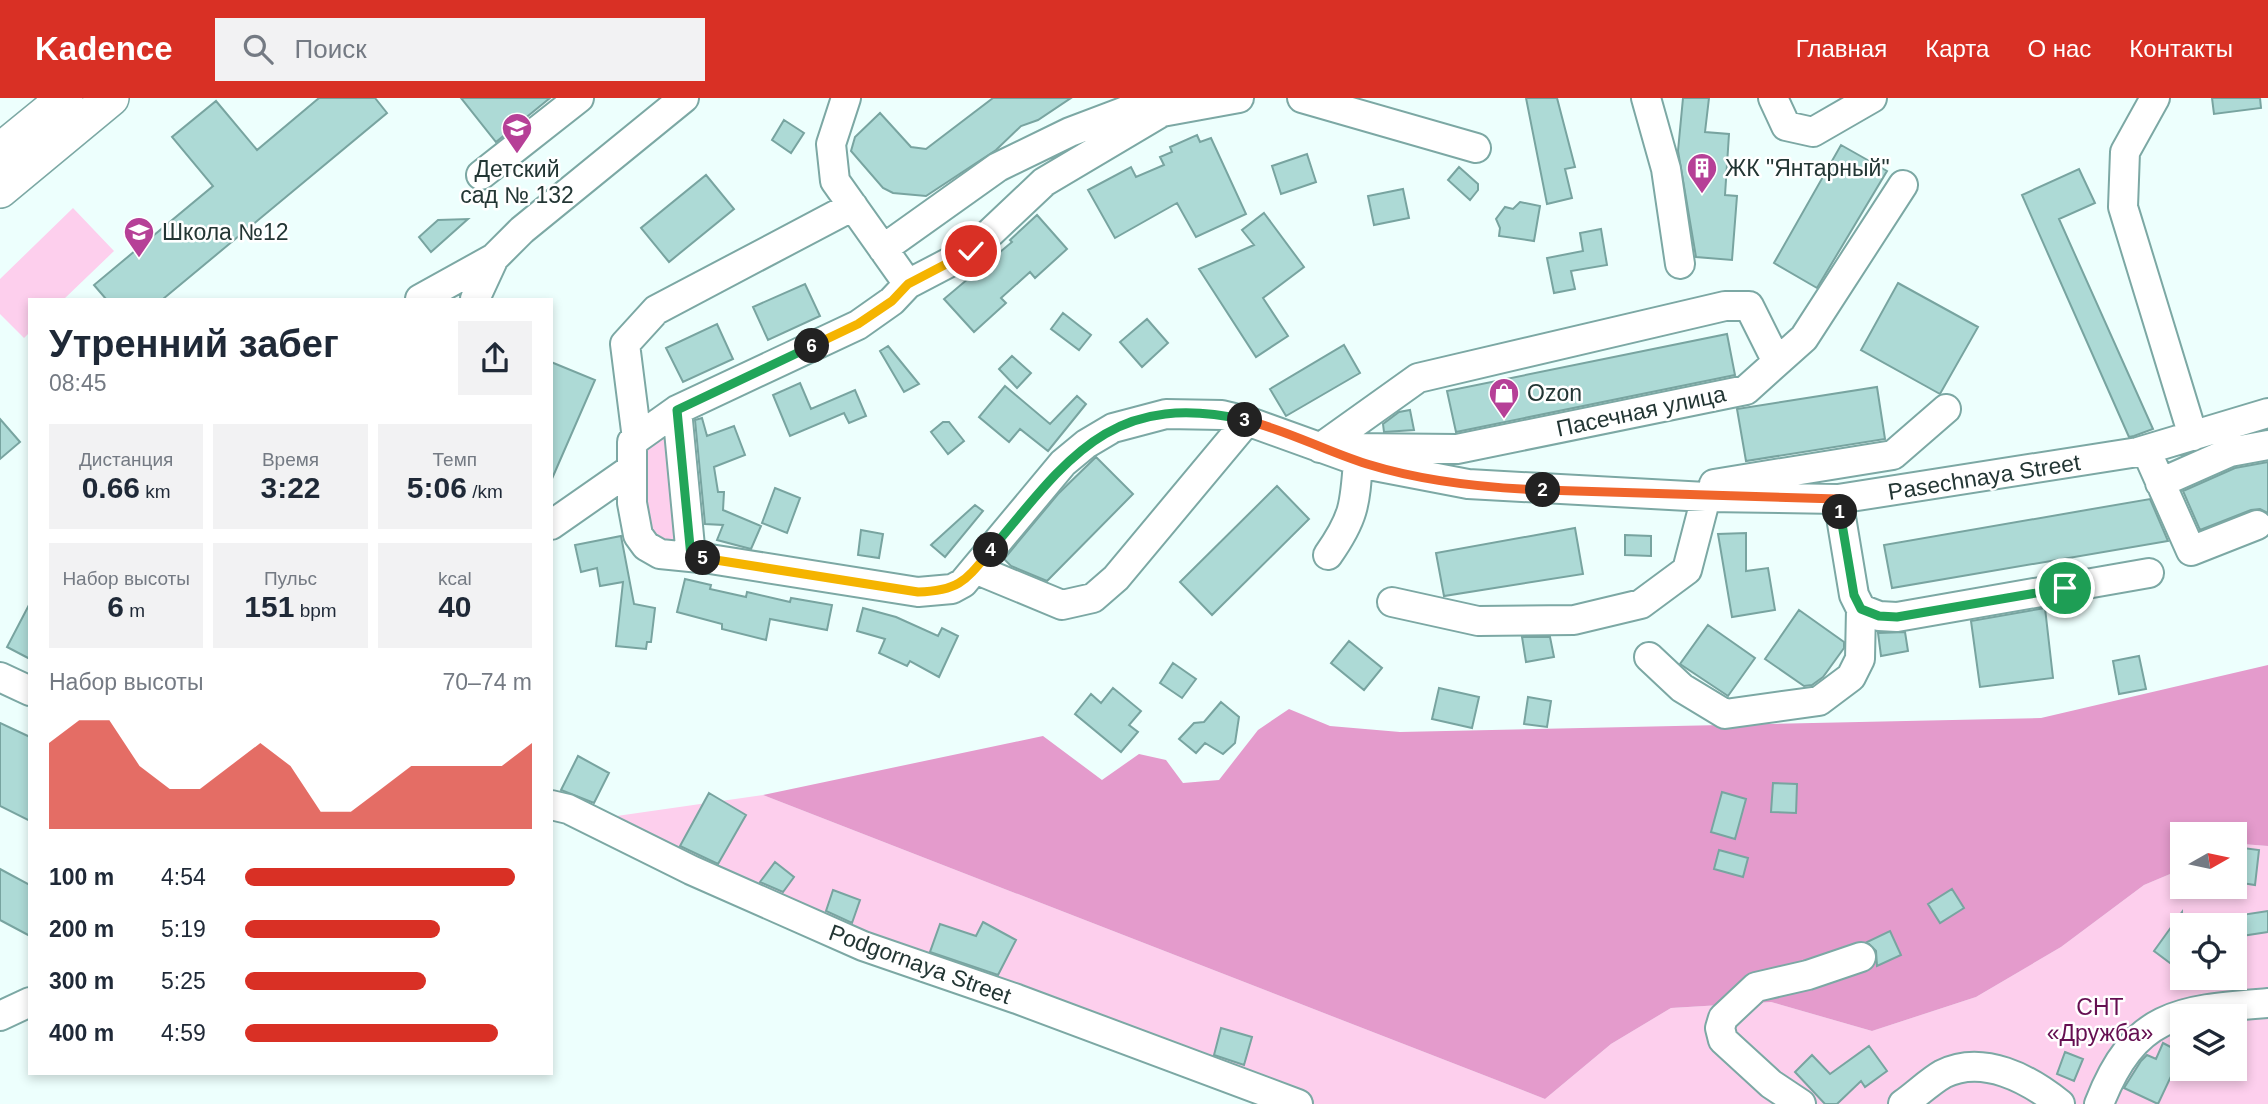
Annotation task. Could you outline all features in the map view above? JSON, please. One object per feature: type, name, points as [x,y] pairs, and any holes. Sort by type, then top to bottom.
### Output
[{"type":"main road","points":[[0,151],[65,98]]},
{"type":"main road","points":[[0,190],[111,98]]},
{"type":"street","points":[[481,175],[579,98]]},
{"type":"street","points":[[422,298],[494,258],[522,230],[684,98]]},
{"type":"street","points":[[846,98],[831,144],[835,181],[908,284]]},
{"type":"street","points":[[883,249],[998,167],[1070,132],[1160,98]]},
{"type":"street","points":[[553,524],[630,470],[632,442],[677,410],[858,324],[892,301],[908,284],[971,251],[1044,182],[1162,112],[1239,98]]},
{"type":"street","points":[[1302,98],[1476,148]]},
{"type":"street","points":[[1647,98],[1667,169],[1680,264]]},
{"type":"street","points":[[1773,98],[1786,126],[1813,132],[1872,98]]},
{"type":"street","points":[[2155,98],[2125,152],[2123,207],[2193,436]]},
{"type":"street","name":"Пасечная улица","points":[[1320,448],[1457,449],[1746,390],[1804,338],[1903,185]]},
{"type":"street","points":[[637,439],[625,344],[656,310],[853,206]]},
{"type":"street","points":[[475,298],[494,258]]},
{"type":"street","points":[[1320,448],[1418,378],[1726,306],[1749,306],[1777,362]]},
{"type":"street","points":[[1649,495],[1893,455],[1946,409]]},
{"type":"street","points":[[677,410],[691,557]]},
{"type":"street","name":"Pasechnaya Street","points":[[630,470],[638,535],[646,546],[660,554],[918,592],[952,589],[963,583],[1063,463],[1113,428],[1166,414],[1222,415],[1269,426],[1358,461],[1468,484],[1649,495],[1838,499],[1984,478],[2146,450],[2268,413]]},
{"type":"street","points":[[975,569],[1062,605],[1093,598],[1116,578],[1247,421]]},
{"type":"street","points":[[2160,483],[2230,452],[2268,445]]},
{"type":"street","points":[[2146,450],[2191,551],[2257,525]]},
{"type":"street","points":[[1328,555],[1345,530],[1355,506],[1358,461]]},
{"type":"street","points":[[1392,601],[1478,621],[1574,620],[1641,604],[1687,570],[1706,497]]},
{"type":"street","points":[[1649,657],[1682,688],[1725,714],[1819,701],[1851,677],[1860,659],[1861,609],[1854,595],[1838,499]]},
{"type":"street","points":[[1861,609],[1879,616],[1897,617],[2149,573]]},
{"type":"street","points":[[0,677],[28,690]]},
{"type":"street","name":"Podgornaya Street","points":[[553,805],[568,809],[691,870],[863,946],[1017,999],[1298,1104]]},
{"type":"street","points":[[1801,1104],[1771,1084],[1723,1040],[1720,1028],[1723,1018],[1756,988],[1808,975],[1861,957]]},
{"type":"street","points":[[0,1016],[28,1003]]},
{"type":"street","points":[[2099,1104],[2120,1060],[2157,1023],[2199,1008],[2268,1003]]},
{"type":"street","points":[[1903,1104],[1944,1074],[1967,1068],[2002,1070],[2034,1083],[2060,1104]]},
{"type":"green space","points":[[73,208],[114,251],[65,298],[28,298],[28,334],[24,338],[0,314],[0,279]]},
{"type":"green space","points":[[665,435],[681,542],[665,547],[646,528],[643,448]]},
{"type":"green space","name":"СНТ «Дружба»","points":[[763,795],[1545,1099],[1611,1044],[1671,1008],[1771,1002],[1872,1031],[1976,997],[2061,947],[2144,885],[2170,874],[2170,900],[2247,900],[2247,844],[2268,846],[2268,1104],[1261,1104],[850,955],[568,823]]},
{"type":"shaded area","points":[[2268,665],[2268,846],[2247,844],[2247,822],[2170,822],[2170,874],[2144,885],[2061,947],[1976,997],[1872,1031],[1771,1002],[1671,1008],[1611,1044],[1545,1099],[763,795],[1043,736],[1102,780],[1139,754],[1166,760],[1183,783],[1219,780],[1258,730],[1289,709],[1330,726],[1400,732],[2041,718]]},
{"type":"building","points":[[319,98],[375,98],[387,113],[164,298],[105,298],[94,285],[213,186],[172,137],[216,101],[257,150]]},
{"type":"building","points":[[461,98],[550,98],[496,142]]},
{"type":"building","points":[[993,98],[1071,98],[1038,120],[1021,126],[996,150],[926,196],[893,193],[883,188],[851,151],[855,137],[880,113],[911,147],[926,149]]},
{"type":"building","points":[[1526,98],[1557,98],[1575,167],[1565,169],[1572,198],[1547,204]]},
{"type":"building","name":"ЖК \"Янтарный\"","points":[[1683,98],[1709,98],[1705,132],[1729,134],[1725,195],[1737,196],[1732,260],[1696,257],[1678,151]]},
{"type":"building","points":[[2212,98],[2260,98],[2261,108],[2214,114]]},
{"type":"building","points":[[784,120],[804,133],[791,153],[772,140]]},
{"type":"building","points":[[1197,135],[1200,142],[1211,138],[1246,214],[1196,237],[1177,203],[1115,238],[1088,190],[1131,167],[1136,177],[1164,165],[1160,157],[1172,152],[1170,147]]},
{"type":"building","points":[[1841,145],[1887,171],[1817,288],[1774,263]]},
{"type":"building","points":[[1307,154],[1316,182],[1281,194],[1272,166]]},
{"type":"building","points":[[1459,167],[1478,184],[1478,190],[1470,200],[1448,180]]},
{"type":"building","points":[[2079,169],[2095,203],[2059,219],[2153,429],[2129,437],[2022,195]]},
{"type":"building","points":[[706,175],[734,209],[669,262],[641,228]]},
{"type":"building","points":[[1403,189],[1409,218],[1374,225],[1368,196]]},
{"type":"building","points":[[1520,202],[1540,206],[1534,241],[1499,236],[1500,228],[1496,219],[1505,207],[1513,209]]},
{"type":"building","points":[[1264,213],[1304,267],[1263,298],[1288,336],[1256,357],[1199,269],[1254,245],[1242,230]]},
{"type":"building","points":[[1037,215],[1067,249],[1035,278],[1030,272],[1001,298],[1006,303],[974,332],[944,299],[1012,242],[1010,240]]},
{"type":"building","points":[[468,219],[431,252],[419,237],[438,220]]},
{"type":"building","points":[[1601,229],[1607,265],[1571,271],[1575,289],[1554,293],[1547,258],[1583,251],[1580,233]]},
{"type":"building","points":[[1898,283],[1978,327],[1940,394],[1861,350]]},
{"type":"building","points":[[805,284],[820,316],[768,340],[753,307]]},
{"type":"building","points":[[1063,313],[1091,335],[1079,350],[1051,329]]},
{"type":"building","points":[[1147,319],[1168,343],[1142,367],[1120,342]]},
{"type":"building","points":[[717,324],[733,359],[683,382],[666,348]]},
{"type":"building","points":[[1727,334],[1735,375],[1456,432],[1447,391]]},
{"type":"building","points":[[1344,345],[1360,373],[1286,416],[1270,389]]},
{"type":"building","points":[[888,346],[919,384],[904,392],[880,351]]},
{"type":"building","points":[[1012,356],[1031,373],[1017,388],[999,369]]},
{"type":"building","points":[[553,363],[595,380],[553,476]]},
{"type":"building","points":[[800,383],[811,409],[855,390],[866,416],[849,423],[844,413],[790,436],[773,395]]},
{"type":"building","points":[[1005,386],[1050,424],[1077,396],[1086,404],[1048,451],[1020,429],[1009,442],[979,417]]},
{"type":"building","points":[[1877,387],[1885,439],[1746,461],[1737,409]]},
{"type":"building","points":[[1410,410],[1414,430],[1384,432],[1383,424],[1399,412]]},
{"type":"building","points":[[702,418],[707,436],[734,426],[745,455],[714,467],[718,492],[724,492],[723,510],[761,526],[751,549],[717,540],[723,525],[705,524],[695,420]]},
{"type":"building","points":[[0,419],[20,442],[0,459]]},
{"type":"building","points":[[943,422],[949,422],[964,441],[948,454],[931,432]]},
{"type":"building","points":[[1096,457],[1133,494],[1047,581],[1011,566],[1004,559],[1058,494]]},
{"type":"building","points":[[2268,462],[2268,513],[2260,509],[2251,510],[2200,530],[2183,491],[2235,468]]},
{"type":"building","points":[[1277,486],[1309,519],[1212,615],[1180,582]]},
{"type":"building","points":[[775,488],[800,498],[787,533],[762,523]]},
{"type":"building","points":[[2150,499],[2168,541],[1892,588],[1884,545]]},
{"type":"building","points":[[975,505],[983,511],[945,557],[931,545]]},
{"type":"building","points":[[1575,528],[1583,574],[1444,596],[1436,553]]},
{"type":"building","points":[[861,530],[883,534],[879,558],[858,555]]},
{"type":"building","points":[[1746,533],[1746,571],[1768,568],[1775,610],[1732,617],[1718,534]]},
{"type":"building","points":[[1625,535],[1651,536],[1651,556],[1625,555]]},
{"type":"building","points":[[621,536],[634,604],[655,608],[651,642],[647,642],[646,649],[616,646],[623,582],[600,586],[597,568],[581,572],[575,545]]},
{"type":"building","points":[[685,579],[711,585],[710,589],[746,597],[747,592],[790,602],[791,598],[832,605],[827,630],[770,619],[766,640],[722,629],[722,624],[677,612]]},
{"type":"building","points":[[28,607],[28,658],[7,647]]},
{"type":"building","points":[[863,608],[896,617],[938,636],[942,628],[958,636],[939,677],[910,661],[907,666],[879,653],[885,639],[857,631]]},
{"type":"building","points":[[2045,608],[2053,678],[1980,687],[1971,621]]},
{"type":"building","points":[[1799,610],[1844,642],[1844,648],[1823,677],[1812,685],[1804,686],[1765,659]]},
{"type":"building","points":[[1708,625],[1755,658],[1728,696],[1680,664]]},
{"type":"building","points":[[1905,632],[1908,651],[1881,656],[1878,633]]},
{"type":"building","points":[[1522,637],[1550,637],[1554,657],[1526,662]]},
{"type":"building","points":[[1349,641],[1382,668],[1364,690],[1331,663]]},
{"type":"building","points":[[2139,656],[2146,689],[2119,694],[2113,661]]},
{"type":"building","points":[[1173,663],[1196,679],[1182,698],[1160,683]]},
{"type":"building","points":[[1113,688],[1141,711],[1129,725],[1138,732],[1121,752],[1075,714],[1091,694],[1101,703]]},
{"type":"building","points":[[1439,688],[1479,697],[1472,728],[1432,719]]},
{"type":"building","points":[[1528,697],[1551,701],[1547,727],[1524,724]]},
{"type":"building","points":[[1221,702],[1239,717],[1235,743],[1223,754],[1205,743],[1196,753],[1179,739],[1194,723],[1204,722]]},
{"type":"building","points":[[0,723],[28,736],[28,820],[0,806]]},
{"type":"building","points":[[578,756],[609,773],[594,803],[561,790]]},
{"type":"building","points":[[1773,783],[1797,784],[1796,813],[1771,812]]},
{"type":"building","points":[[1722,792],[1746,799],[1735,839],[1711,832]]},
{"type":"building","points":[[709,793],[746,815],[718,864],[680,846]]},
{"type":"building","points":[[2247,848],[2259,850],[2255,885],[2247,884]]},
{"type":"building","points":[[1719,850],[1748,858],[1743,877],[1714,869]]},
{"type":"building","points":[[775,862],[794,877],[783,892],[760,882]]},
{"type":"building","points":[[0,869],[28,884],[28,935],[0,920]]},
{"type":"building","points":[[1952,889],[1964,908],[1940,923],[1928,904]]},
{"type":"building","points":[[833,890],[860,900],[852,923],[826,911]]},
{"type":"building","points":[[2268,911],[2268,932],[2247,935],[2247,914]]},
{"type":"building","points":[[983,922],[1016,940],[998,975],[930,952],[940,924],[976,936]]},
{"type":"building","points":[[2170,929],[2170,963],[2154,951]]},
{"type":"building","points":[[1890,931],[1901,955],[1877,966],[1876,951],[1867,942]]},
{"type":"building","points":[[1221,1028],[1252,1037],[1244,1065],[1214,1055]]},
{"type":"building","points":[[2163,1043],[2170,1047],[2170,1078],[2158,1104],[2124,1088],[2147,1055],[2156,1059]]},
{"type":"building","points":[[1869,1046],[1887,1071],[1865,1087],[1861,1081],[1837,1104],[1825,1104],[1795,1072],[1812,1055],[1830,1074]]},
{"type":"building","points":[[2065,1052],[2083,1059],[2074,1081],[2057,1074]]},
{"type":"place","name":"Детский сад № 132","points":[[517,155]]},
{"type":"place","name":"ЖК \"Янтарный\"","points":[[1702,195]]},
{"type":"place","name":"Школа №12","points":[[139,259]]},
{"type":"place","name":"Ozon","points":[[1504,420]]},
{"type":"route","points":[[971,251],[908,284],[892,301],[858,324],[677,410],[691,557],[918,592],[952,589],[963,583],[1063,463],[1086,444],[1113,428],[1139,418],[1191,413],[1222,415],[1269,426],[1369,465],[1468,484],[1706,497],[1838,499],[1854,595],[1861,609],[1879,616],[1897,617],[2065,588]]}]
